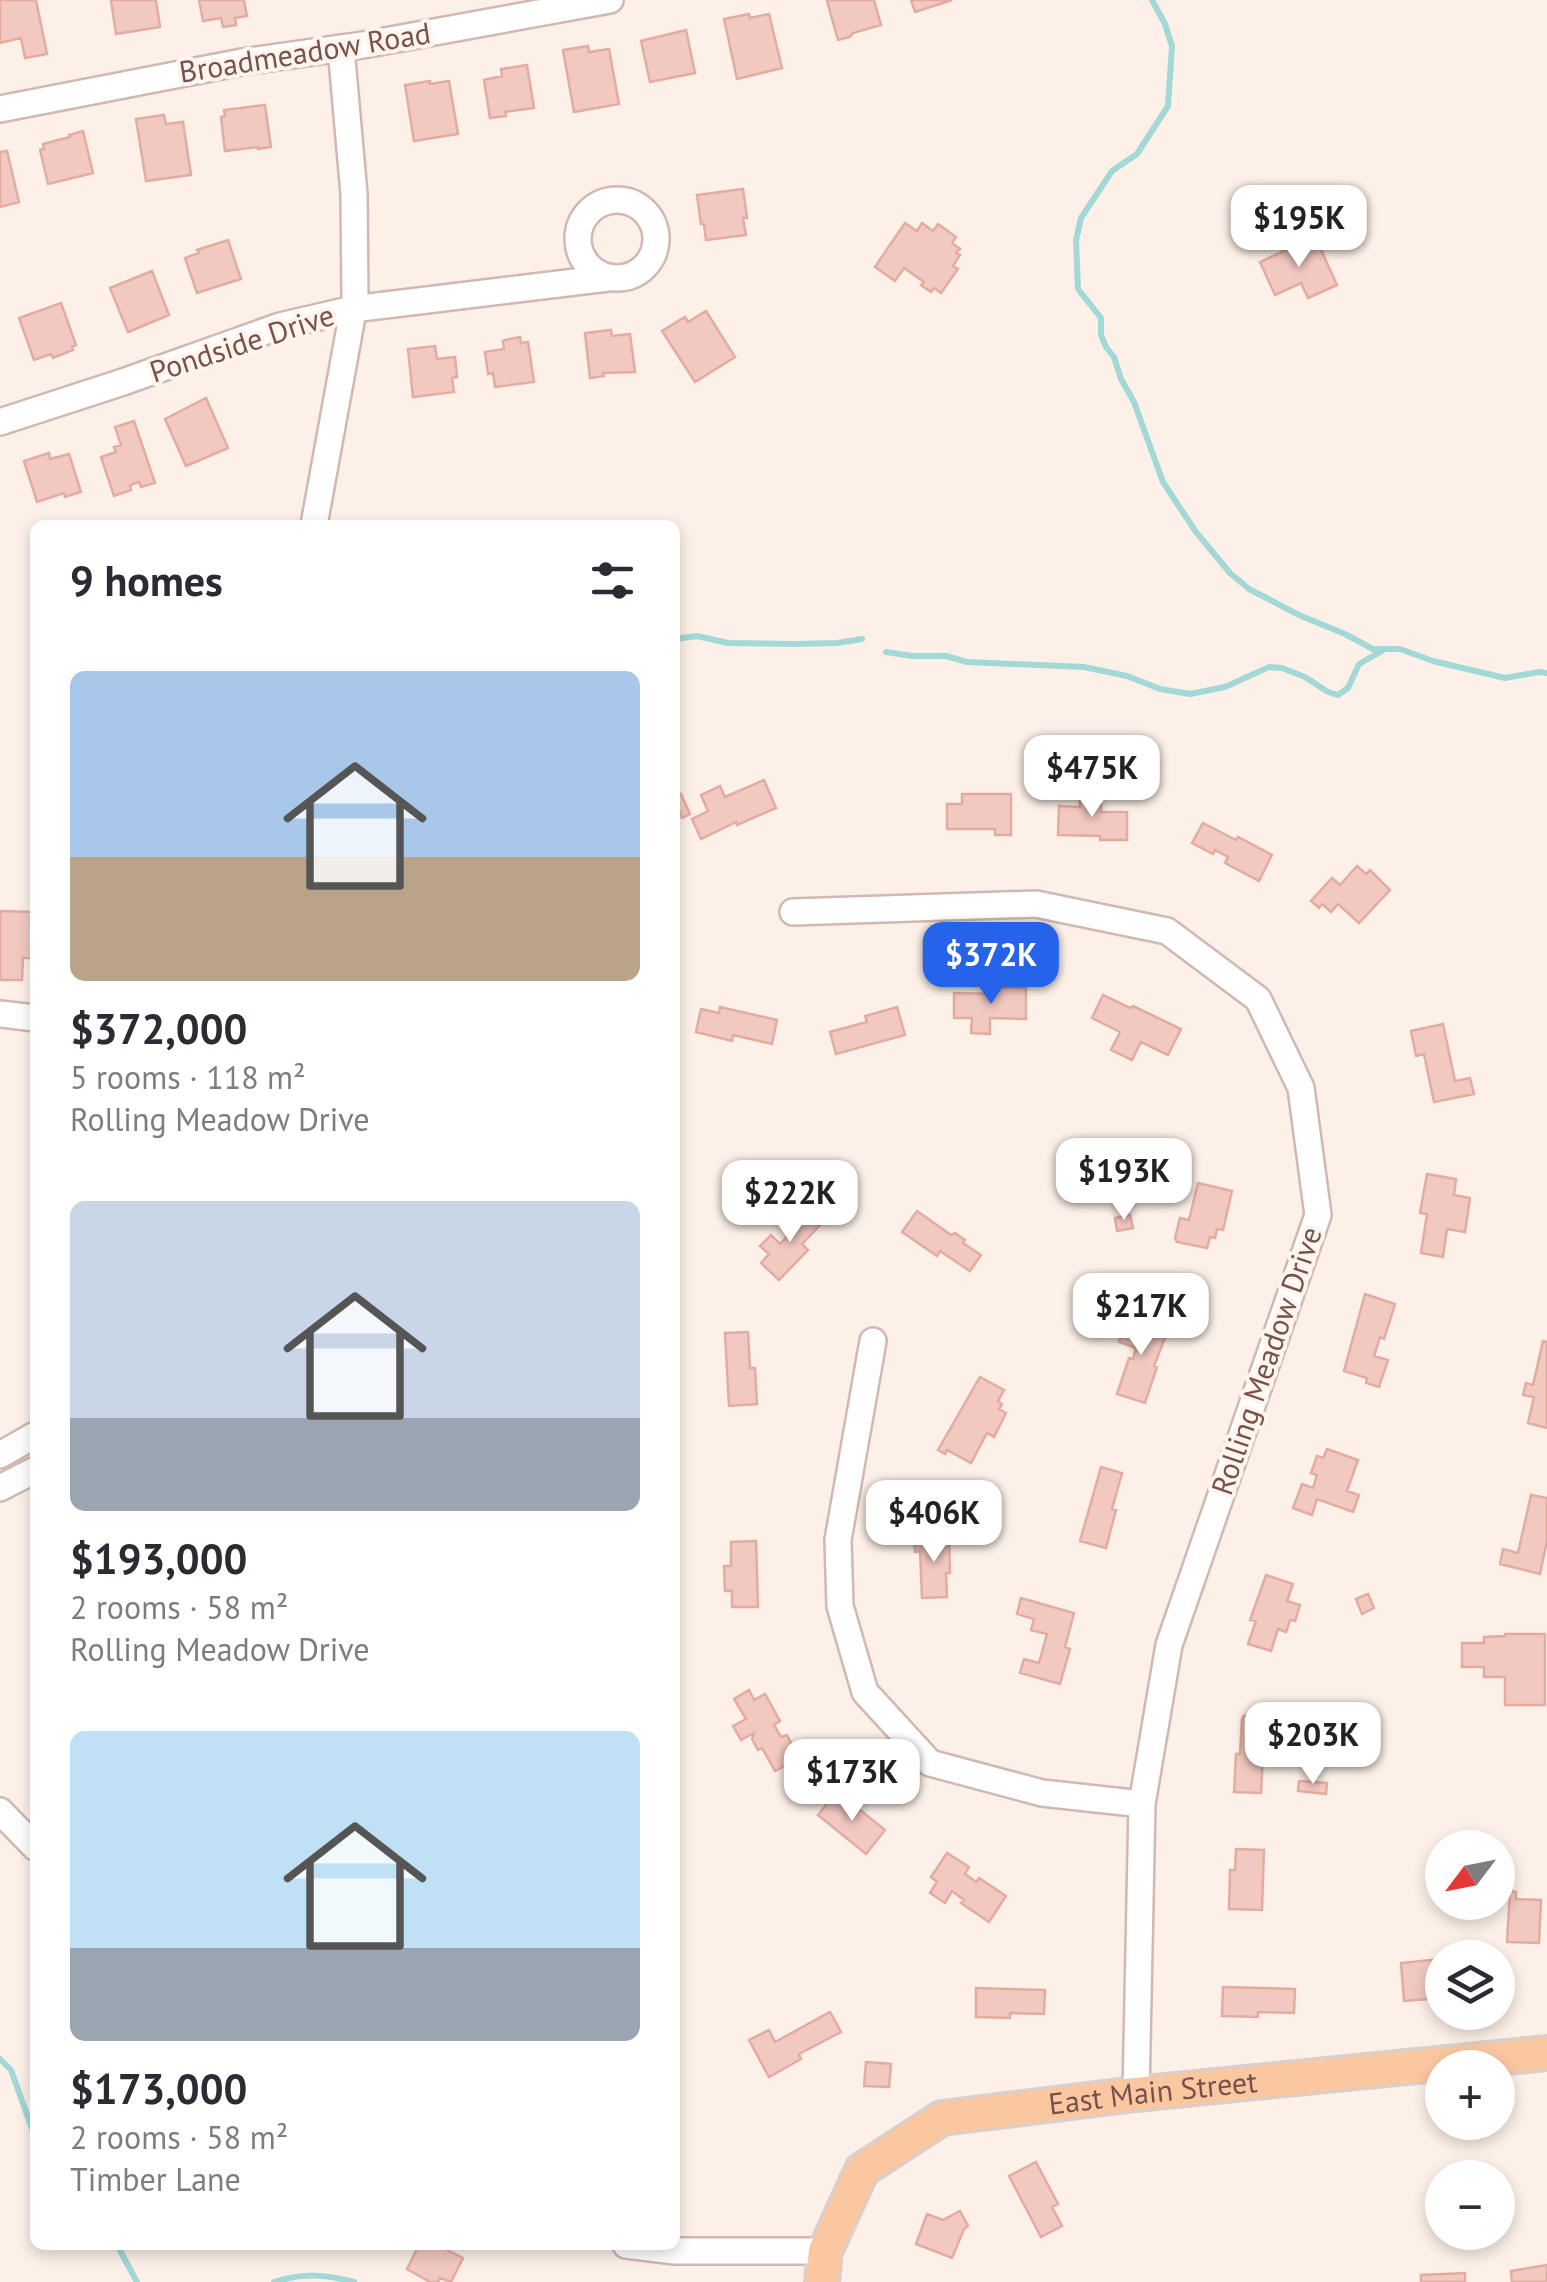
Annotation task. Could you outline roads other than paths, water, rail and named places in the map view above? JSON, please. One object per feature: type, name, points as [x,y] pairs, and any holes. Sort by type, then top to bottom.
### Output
[{"type":"main road","name":"East Main Street","points":[[824,2267],[862,2170],[942,2118],[1136,2094],[1547,2053]]},
{"type":"street","name":"Broadmeadow Road","points":[[0,108],[242,62],[610,0]]},
{"type":"street","points":[[315,520],[353,309],[354,194],[341,48]]},
{"type":"street","name":"Pondside Drive","points":[[0,422],[280,326],[353,309],[608,278]]},
{"type":"street","name":"Rolling Meadow Drive","points":[[793,912],[1036,904],[1167,931],[1258,998],[1301,1088],[1318,1216],[1169,1645],[1142,1804],[1136,2094]]},
{"type":"street","points":[[0,1014],[30,1017]]},
{"type":"street","points":[[873,1341],[838,1540],[840,1606],[865,1692],[930,1764],[1042,1793],[1142,1804]]},
{"type":"street","points":[[0,1455],[30,1438]]},
{"type":"street","points":[[0,1488],[30,1473]]},
{"type":"street","points":[[0,1811],[30,1842]]},
{"type":"street","points":[[667,2250],[824,2267]]},
{"type":"waterway","points":[[1152,0],[1172,46],[1168,106],[1137,154],[1112,171],[1081,218],[1076,240],[1078,289],[1101,318],[1101,335],[1134,402],[1163,482],[1196,532],[1230,573],[1249,589],[1299,615],[1373,649],[1400,649],[1505,678],[1547,673]]},
{"type":"waterway","points":[[680,638],[697,636],[728,643],[794,644],[862,639]]},
{"type":"waterway","points":[[886,652],[946,656],[967,662],[1084,667],[1190,694],[1225,687],[1269,667],[1282,668],[1338,695],[1348,688],[1359,664],[1382,651]]},
{"type":"waterway","points":[[0,2059],[11,2070],[30,2123]]},
{"type":"waterway","points":[[120,2250],[137,2282]]},
{"type":"waterway","points":[[274,2282],[314,2276],[354,2282]]}]
